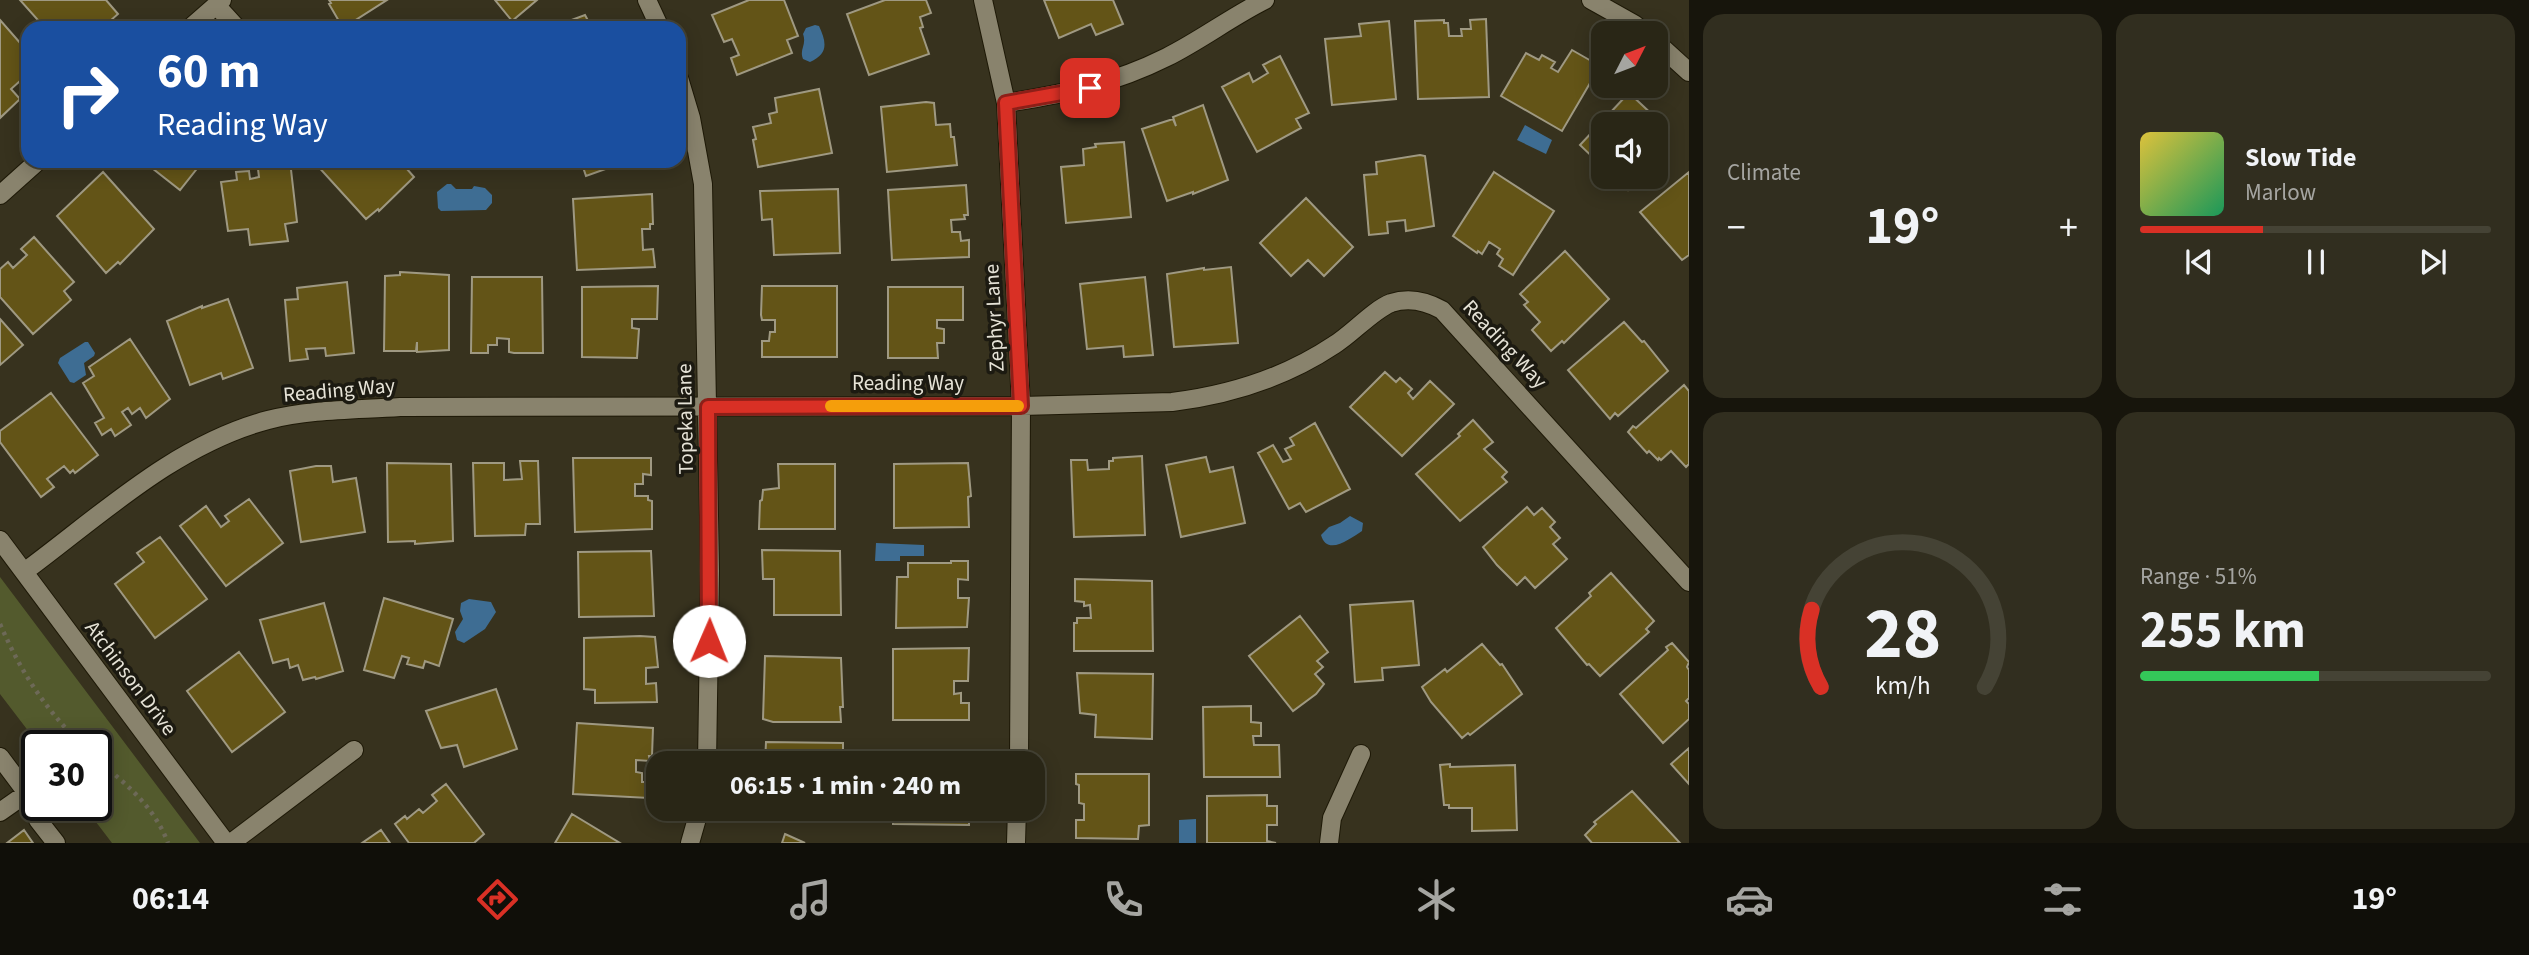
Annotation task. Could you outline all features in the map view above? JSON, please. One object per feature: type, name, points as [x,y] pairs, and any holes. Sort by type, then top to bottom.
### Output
[{"type":"street","points":[[647,0],[657,21]]},
{"type":"street","name":"Zephyr Lane","points":[[983,0],[1006,103],[1021,406],[1019,751]]},
{"type":"street","points":[[1006,103],[1090,88],[1126,75],[1197,41],[1241,11],[1265,0]]},
{"type":"street","points":[[1591,0],[1629,21]]},
{"type":"street","points":[[198,21],[219,3],[232,21]]},
{"type":"street","points":[[1668,53],[1689,72]]},
{"type":"street","name":"Topeka Lane","points":[[686,101],[703,184],[710,584],[707,751]]},
{"type":"street","points":[[0,195],[30,168]]},
{"type":"street","name":"Reading Way","points":[[24,572],[168,465],[218,438],[268,420],[325,412],[400,407],[1136,404],[1209,396],[1257,384],[1324,352],[1388,304],[1416,300],[1443,310],[1689,582]]},
{"type":"street","name":"Atchinson Drive","points":[[0,540],[229,843]]},
{"type":"street","points":[[229,843],[354,750]]},
{"type":"street","points":[[1329,843],[1332,818],[1361,754]]},
{"type":"street","points":[[0,757],[27,793],[0,812]]},
{"type":"street","points":[[39,821],[56,843]]},
{"type":"street","points":[[690,843],[696,821]]},
{"type":"street","points":[[1016,843],[1017,821]]},
{"type":"path","points":[[0,624],[31,686],[68,730]]},
{"type":"path","points":[[112,773],[138,795],[156,818],[168,843]]},
{"type":"green space","points":[[0,577],[200,843],[112,843],[95,821],[112,821],[112,730],[28,730],[0,694]]},
{"type":"water","points":[[819,26],[822,32],[824,47],[823,52],[810,62],[802,56],[803,34],[806,28]]},
{"type":"water","points":[[1525,125],[1552,140],[1546,154],[1517,140]]},
{"type":"water","points":[[447,184],[456,189],[472,189],[474,186],[485,188],[492,195],[492,203],[486,210],[441,211],[438,208],[437,192]]},
{"type":"water","points":[[88,342],[95,353],[94,356],[84,363],[86,375],[74,383],[70,382],[58,363],[60,358]]},
{"type":"water","points":[[1350,516],[1363,523],[1362,531],[1340,544],[1328,545],[1321,535],[1329,527]]},
{"type":"water","points":[[876,543],[924,545],[924,556],[900,556],[900,561],[875,561]]},
{"type":"water","points":[[469,599],[491,602],[496,612],[485,629],[464,643],[457,640],[455,632],[463,619],[461,603]]},
{"type":"water","points":[[1196,819],[1196,843],[1179,843],[1179,820]]},
{"type":"building","points":[[20,0],[106,0],[118,14],[110,21],[39,21]]},
{"type":"building","points":[[329,0],[387,0],[354,21],[339,21],[329,4]]},
{"type":"building","points":[[495,0],[537,0],[512,21]]},
{"type":"building","points":[[749,0],[784,0],[798,36],[787,40],[792,53],[737,75],[731,58],[739,55],[732,39],[724,42],[712,15]]},
{"type":"building","points":[[885,0],[926,0],[931,13],[920,17],[923,27],[920,28],[929,54],[869,75],[847,14]]},
{"type":"building","points":[[1044,0],[1113,0],[1123,24],[1096,35],[1091,24],[1059,38]]},
{"type":"building","points":[[585,15],[588,21],[569,21]]},
{"type":"building","points":[[1486,19],[1489,97],[1418,99],[1415,21],[1444,20],[1444,23],[1448,23],[1449,36],[1462,36],[1461,29],[1471,29],[1470,20]]},
{"type":"building","points":[[0,20],[21,44],[21,82],[11,89],[20,99],[0,118]]},
{"type":"building","points":[[1389,21],[1396,99],[1332,105],[1325,39],[1361,36],[1359,24]]},
{"type":"building","points":[[1572,50],[1591,61],[1591,81],[1562,131],[1501,96],[1526,53],[1539,60],[1542,55],[1555,62],[1551,68],[1558,72]]},
{"type":"building","points":[[1280,56],[1309,113],[1296,119],[1301,128],[1257,152],[1222,87],[1249,73],[1253,82],[1268,73],[1263,65]]},
{"type":"building","points":[[819,89],[832,153],[758,167],[753,127],[771,123],[769,114],[777,112],[775,98]]},
{"type":"building","points":[[1624,98],[1634,98],[1650,112],[1611,112]]},
{"type":"building","points":[[934,103],[936,125],[950,124],[957,165],[887,172],[881,107]]},
{"type":"building","points":[[1203,105],[1228,180],[1167,201],[1142,129],[1173,119],[1176,126],[1173,117]]},
{"type":"building","points":[[1591,133],[1591,156],[1580,145]]},
{"type":"building","points":[[1124,142],[1131,217],[1066,223],[1061,167],[1084,165],[1083,149],[1096,147],[1095,144]]},
{"type":"building","points":[[1425,156],[1434,226],[1406,231],[1405,220],[1387,222],[1388,233],[1369,235],[1364,175],[1377,174],[1376,162]]},
{"type":"building","points":[[152,168],[197,168],[180,190]]},
{"type":"building","points":[[258,168],[291,168],[297,222],[285,224],[288,241],[250,245],[248,229],[228,231],[221,182],[237,180],[236,172],[249,171],[250,179],[259,177]]},
{"type":"building","points":[[320,168],[406,168],[414,177],[379,211],[378,209],[366,219]]},
{"type":"building","points":[[583,168],[608,168],[586,176]]},
{"type":"building","points":[[103,172],[154,229],[120,264],[118,262],[106,273],[57,216]]},
{"type":"building","points":[[1494,172],[1554,211],[1513,275],[1499,266],[1503,259],[1497,254],[1500,249],[1489,242],[1482,254],[1478,251],[1477,253],[1453,236]]},
{"type":"building","points":[[1689,172],[1689,255],[1682,260],[1640,212]]},
{"type":"building","points":[[966,185],[968,215],[964,215],[965,219],[951,220],[952,232],[960,232],[961,241],[969,240],[969,257],[892,260],[888,190]]},
{"type":"building","points":[[838,189],[840,253],[774,255],[772,219],[762,220],[760,191]]},
{"type":"building","points":[[652,194],[653,224],[650,224],[650,229],[642,229],[643,250],[653,249],[655,267],[577,270],[573,199]]},
{"type":"building","points":[[1306,198],[1353,247],[1324,276],[1308,260],[1291,276],[1260,243]]},
{"type":"building","points":[[34,237],[74,282],[64,291],[71,300],[33,334],[0,297],[0,269],[8,262],[13,268],[27,255],[21,249]]},
{"type":"building","points":[[1565,251],[1609,299],[1564,343],[1562,341],[1551,351],[1532,330],[1540,322],[1524,305],[1528,302],[1520,294]]},
{"type":"building","points":[[1231,267],[1238,343],[1174,347],[1167,274]]},
{"type":"building","points":[[400,272],[449,275],[449,350],[417,352],[417,342],[416,351],[384,351],[385,276],[400,275]]},
{"type":"building","points":[[472,277],[542,277],[543,353],[509,352],[509,339],[497,338],[497,345],[488,345],[488,353],[471,353]]},
{"type":"building","points":[[1145,277],[1153,355],[1124,357],[1123,346],[1087,349],[1080,284]]},
{"type":"building","points":[[347,282],[354,353],[326,356],[325,348],[306,349],[308,359],[290,361],[285,300],[298,299],[297,288]]},
{"type":"building","points":[[658,286],[657,319],[632,319],[632,328],[639,329],[637,358],[582,357],[582,287]]},
{"type":"building","points":[[762,286],[837,286],[837,357],[762,357],[762,341],[769,341],[770,332],[775,332],[775,320],[762,320]]},
{"type":"building","points":[[888,287],[963,287],[963,320],[937,320],[937,328],[944,329],[944,343],[937,343],[938,358],[888,358]]},
{"type":"building","points":[[228,299],[253,368],[223,379],[221,373],[190,385],[167,321],[202,306]]},
{"type":"building","points":[[0,319],[23,345],[0,365]]},
{"type":"building","points":[[1624,322],[1642,342],[1644,341],[1668,371],[1618,416],[1615,413],[1610,419],[1568,370]]},
{"type":"building","points":[[130,339],[170,399],[146,418],[140,408],[132,414],[128,408],[122,412],[131,425],[115,436],[111,429],[102,435],[95,423],[104,418],[83,383],[94,376],[89,367]]},
{"type":"building","points":[[1385,372],[1396,382],[1400,378],[1412,389],[1408,393],[1413,399],[1430,381],[1454,404],[1402,456],[1350,407]]},
{"type":"building","points":[[1684,385],[1689,391],[1689,464],[1686,467],[1671,451],[1658,460],[1649,451],[1647,453],[1628,432]]},
{"type":"building","points":[[51,393],[98,455],[75,473],[73,470],[70,473],[64,466],[47,479],[54,487],[41,497],[0,442],[0,431]]},
{"type":"building","points":[[1473,420],[1493,442],[1484,449],[1507,472],[1502,477],[1507,482],[1460,521],[1416,474],[1460,436],[1458,434]]},
{"type":"building","points":[[1315,423],[1350,489],[1306,512],[1300,503],[1289,509],[1258,453],[1273,445],[1283,462],[1291,459],[1285,449],[1294,445],[1290,438]]},
{"type":"building","points":[[1142,456],[1145,535],[1074,537],[1071,460],[1087,460],[1088,470],[1109,469],[1109,461],[1113,461],[1113,458]]},
{"type":"building","points":[[1206,457],[1210,472],[1233,467],[1245,523],[1181,537],[1166,465]]},
{"type":"building","points":[[573,458],[651,458],[651,475],[643,474],[643,484],[635,484],[635,496],[648,496],[648,500],[652,501],[652,529],[575,532]]},
{"type":"building","points":[[520,461],[538,461],[540,524],[526,524],[525,535],[475,536],[473,463],[504,463],[504,480],[522,479]]},
{"type":"building","points":[[387,463],[451,464],[453,541],[415,544],[415,541],[388,542]]},
{"type":"building","points":[[968,463],[971,496],[968,497],[969,527],[894,528],[894,464]]},
{"type":"building","points":[[778,464],[835,464],[835,529],[759,529],[763,490],[779,488]]},
{"type":"building","points":[[331,466],[333,482],[356,478],[365,532],[301,542],[290,471]]},
{"type":"building","points":[[249,499],[283,543],[226,586],[180,526],[206,506],[221,527],[229,521],[225,516]]},
{"type":"building","points":[[1527,507],[1534,515],[1542,508],[1555,522],[1550,527],[1560,538],[1553,544],[1567,559],[1535,588],[1525,577],[1517,585],[1483,547]]},
{"type":"building","points":[[160,537],[207,599],[155,638],[115,584],[144,562],[137,553]]},
{"type":"building","points":[[762,550],[840,551],[841,615],[774,615],[774,579],[763,579]]},
{"type":"building","points":[[651,551],[654,616],[579,617],[578,552]]},
{"type":"building","points":[[968,561],[968,580],[958,579],[958,598],[969,598],[967,627],[896,628],[897,577],[908,577],[908,563]]},
{"type":"building","points":[[1611,573],[1654,621],[1646,629],[1649,632],[1600,676],[1587,665],[1556,628],[1591,596],[1589,593]]},
{"type":"building","points":[[1075,579],[1152,581],[1153,651],[1074,651],[1074,623],[1077,623],[1077,618],[1091,618],[1090,605],[1084,606],[1084,602],[1075,601]]},
{"type":"building","points":[[384,598],[453,619],[439,666],[425,661],[423,668],[407,664],[409,658],[402,656],[394,678],[364,670]]},
{"type":"building","points":[[1413,601],[1419,665],[1382,668],[1383,680],[1355,682],[1350,605]]},
{"type":"building","points":[[324,603],[343,671],[303,680],[298,665],[290,668],[288,659],[273,663],[260,620]]},
{"type":"building","points":[[1300,616],[1328,652],[1317,661],[1323,667],[1315,674],[1324,684],[1316,694],[1293,711],[1249,656]]},
{"type":"building","points":[[655,637],[658,667],[646,668],[646,684],[656,683],[657,702],[595,703],[595,690],[584,689],[584,638]]},
{"type":"building","points":[[1672,643],[1689,662],[1689,698],[1686,701],[1689,704],[1689,719],[1663,743],[1620,694],[1668,650],[1666,647]]},
{"type":"building","points":[[1482,644],[1500,665],[1502,664],[1522,694],[1470,735],[1468,733],[1462,738],[1431,702],[1422,687],[1445,669],[1447,672]]},
{"type":"building","points":[[969,648],[968,681],[954,681],[954,694],[961,693],[961,703],[969,703],[969,720],[893,720],[893,649]]},
{"type":"building","points":[[239,652],[285,712],[232,752],[187,691]]},
{"type":"building","points":[[765,656],[841,658],[841,722],[773,722],[763,719]]},
{"type":"building","points":[[1077,673],[1153,674],[1152,739],[1095,737],[1096,715],[1080,713]]},
{"type":"building","points":[[496,689],[517,749],[464,767],[457,745],[441,748],[426,711]]},
{"type":"building","points":[[1251,706],[1251,722],[1261,723],[1261,736],[1253,736],[1254,745],[1279,745],[1280,777],[1204,777],[1203,707]]},
{"type":"building","points":[[577,723],[653,728],[652,751],[646,751],[646,761],[636,760],[636,772],[642,773],[642,782],[646,782],[646,798],[573,794]]},
{"type":"building","points":[[766,742],[843,743],[843,751],[766,751]]},
{"type":"building","points":[[1689,748],[1689,784],[1671,764]]},
{"type":"building","points":[[1450,764],[1450,767],[1515,765],[1517,830],[1472,831],[1472,808],[1449,808],[1449,805],[1444,805],[1440,765]]},
{"type":"building","points":[[1076,774],[1149,774],[1149,825],[1139,826],[1138,839],[1076,838],[1076,820],[1084,820],[1084,804],[1079,803]]},
{"type":"building","points":[[446,784],[484,834],[474,843],[409,843],[395,824],[405,816],[407,819],[419,809],[423,813],[437,801],[432,795]]},
{"type":"building","points":[[1632,791],[1680,843],[1592,843],[1585,835],[1596,824],[1594,822]]},
{"type":"building","points":[[1267,795],[1267,806],[1277,806],[1277,825],[1267,825],[1267,841],[1276,843],[1207,843],[1207,796]]},
{"type":"building","points":[[572,814],[620,843],[555,843]]},
{"type":"building","points":[[893,821],[969,821],[969,825],[893,824]]},
{"type":"building","points":[[24,830],[33,843],[7,843]]},
{"type":"building","points":[[381,830],[390,843],[362,843]]},
{"type":"building","points":[[785,834],[805,843],[782,843]]},
{"type":"slow traffic","points":[[831,406],[1018,406]]},
{"type":"route","points":[[709,641],[708,407],[1021,406],[1006,103],[1090,88]]}]
